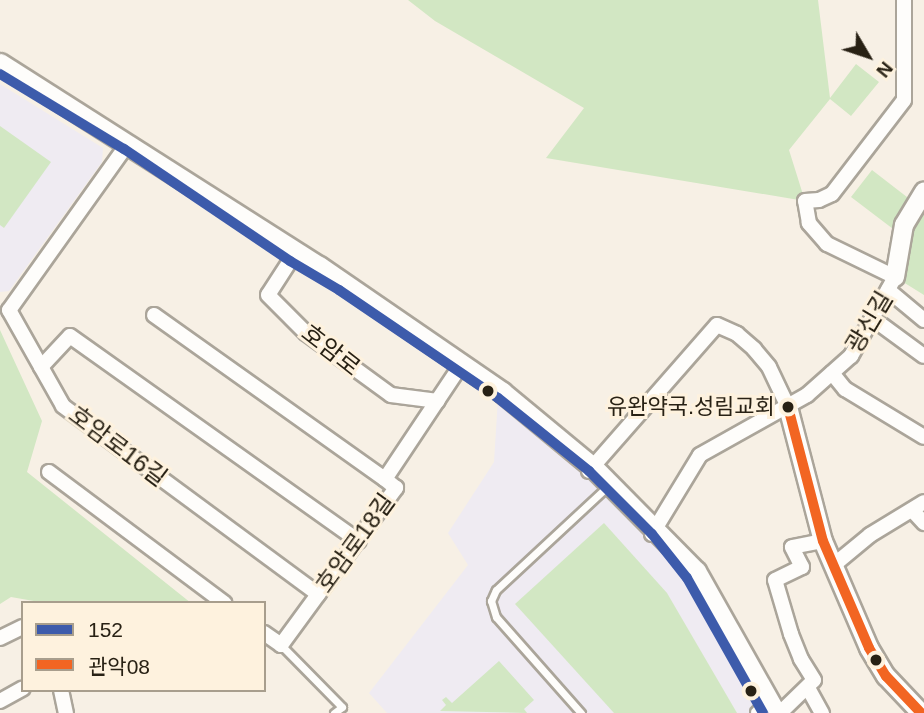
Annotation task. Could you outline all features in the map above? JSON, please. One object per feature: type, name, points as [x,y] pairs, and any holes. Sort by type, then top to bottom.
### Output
[{"type":"main road","points":[[0,63],[318,266],[502,392],[591,469],[654,531],[687,578],[768,712]]},
{"type":"main road","points":[[0,74],[124,149],[289,261],[340,290],[498,398],[591,469],[654,531]]},
{"type":"street","points":[[904,0],[904,100],[830,195],[805,201],[809,223],[827,244],[891,284],[924,320]]},
{"type":"street","name":"호암로16길","points":[[124,149],[9,310],[63,406],[318,594]]},
{"type":"street","name":"광신길","points":[[654,531],[700,455],[788,407],[851,356],[891,284],[904,225],[924,192]]},
{"type":"street","name":"호암로","points":[[289,261],[268,295],[306,333],[391,395],[438,401]]},
{"type":"street","points":[[154,315],[385,479]]},
{"type":"street","points":[[872,318],[924,356]]},
{"type":"street","points":[[591,469],[717,325],[737,334],[769,367],[788,407],[824,541],[869,648],[886,676],[921,713]]},
{"type":"street","points":[[41,367],[70,336],[358,541]]},
{"type":"street","name":"호암로18길","points":[[281,645],[396,488],[385,479],[457,371]]},
{"type":"street","points":[[832,373],[845,389],[924,437]]},
{"type":"street","points":[[50,471],[222,601]]},
{"type":"street","points":[[835,565],[870,535],[918,506],[924,523]]},
{"type":"street","points":[[768,712],[808,688],[814,680],[801,659],[791,634],[775,580],[802,567],[792,547],[824,541]]},
{"type":"street","points":[[0,638],[21,628]]},
{"type":"street","points":[[266,634],[281,645]]},
{"type":"street","points":[[808,688],[822,713]]},
{"type":"street","points":[[0,701],[21,689]]},
{"type":"street","points":[[61,692],[66,713]]},
{"type":"lane","points":[[580,713],[496,617],[491,601],[496,590],[607,487]]},
{"type":"lane","points":[[281,645],[342,707],[334,713]]},
{"type":"shaded area","points":[[0,84],[103,148],[102,162],[9,291],[0,292]]},
{"type":"shaded area","points":[[498,398],[589,471],[652,534],[687,578],[762,710],[758,713],[387,713],[369,693],[468,565],[448,533],[494,462]]},
{"type":"green space","points":[[408,0],[818,0],[830,98],[856,64],[879,82],[851,116],[830,99],[789,150],[805,201],[546,158],[584,108],[435,21]]},
{"type":"green space","points":[[0,126],[51,162],[4,228],[0,225]]},
{"type":"green space","points":[[872,170],[916,204],[924,192],[924,295],[895,277],[901,235],[851,197]]},
{"type":"green space","points":[[0,330],[42,421],[27,472],[188,601],[34,601],[11,597],[0,604]]},
{"type":"green space","points":[[604,523],[667,593],[737,713],[614,713],[515,604]]},
{"type":"green space","points":[[499,661],[534,700],[524,709],[527,713],[440,711],[446,705],[442,700],[446,697],[452,703]]},
{"type":"transit line","name":"152","points":[[0,74],[124,149],[290,261],[339,290],[498,398],[589,471],[652,534],[687,578],[763,713]]},
{"type":"transit line","name":"관악08","points":[[788,407],[823,541],[869,648],[886,676],[921,713]]},
{"type":"place","name":"유완약국.성림교회","points":[[788,407]]}]
